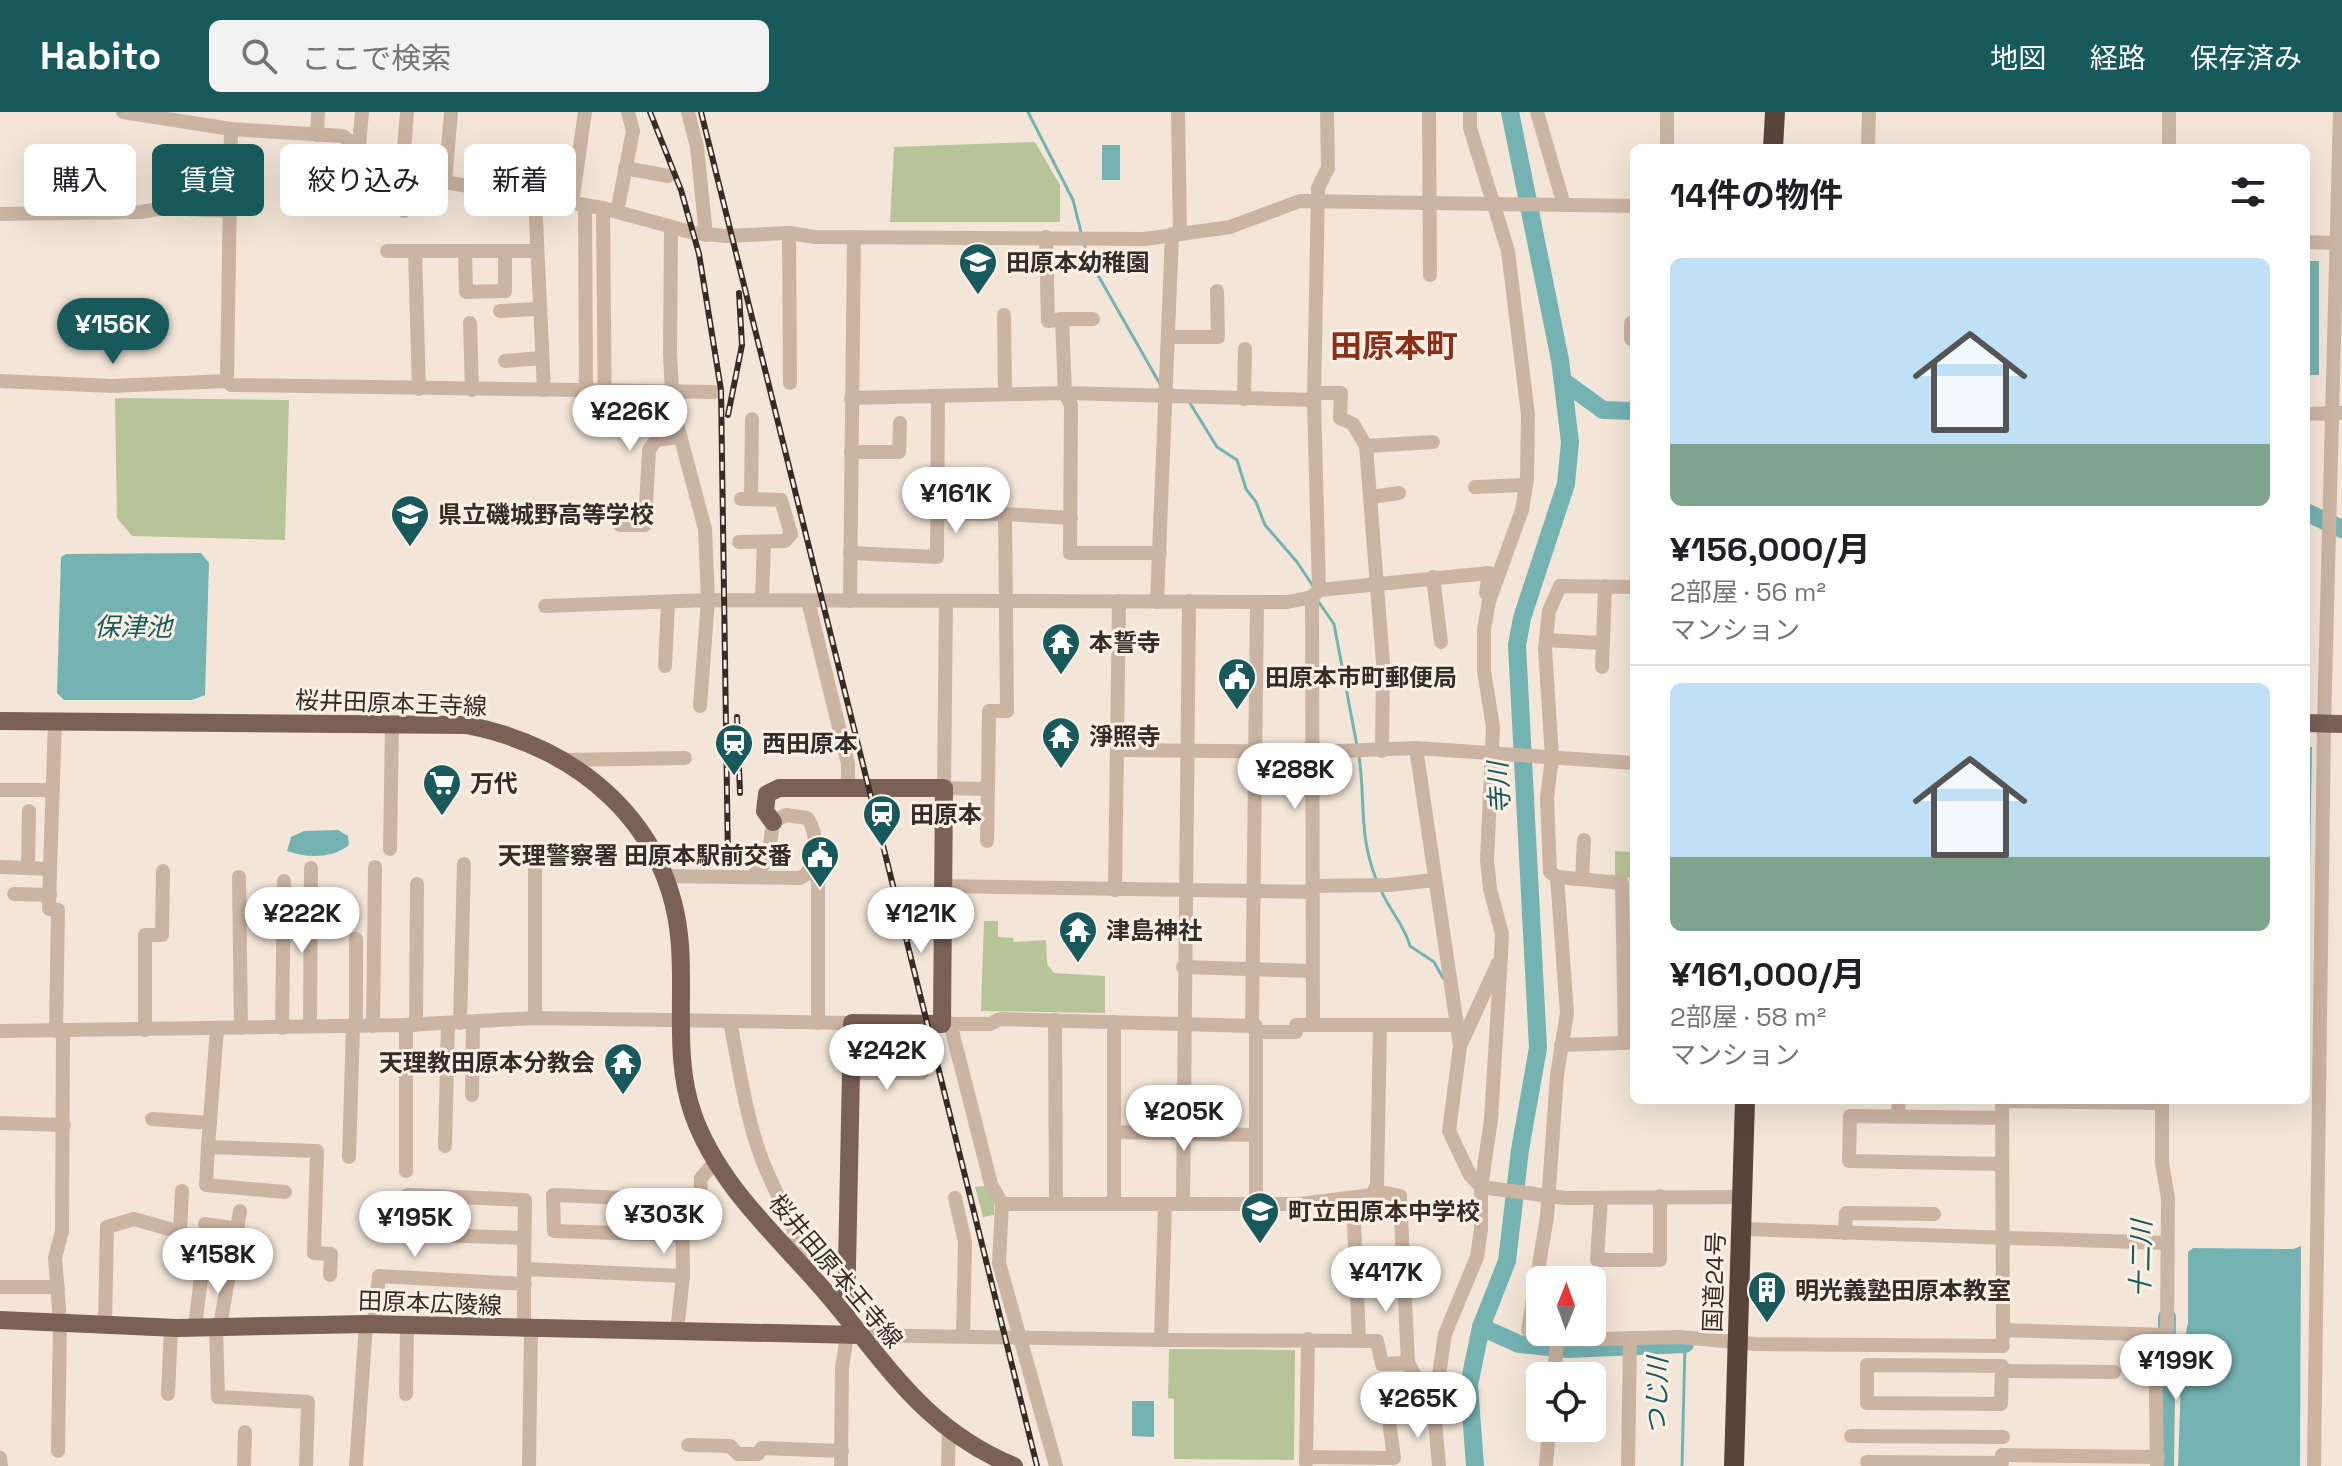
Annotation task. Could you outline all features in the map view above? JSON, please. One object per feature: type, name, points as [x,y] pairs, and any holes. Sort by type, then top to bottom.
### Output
[{"type":"highway","points":[[1773,144],[1775,112]]},
{"type":"highway","name":"国道24号","points":[[1734,1466],[1745,1104]]},
{"type":"main road","name":"桜井田原本王寺線","points":[[0,721],[466,725],[500,732],[541,746],[592,779],[631,818],[664,876],[680,945],[685,1082],[692,1111],[715,1162],[846,1315],[853,1335],[908,1394],[949,1428],[1007,1465]]},
{"type":"main road","points":[[773,822],[765,811],[771,790],[944,788],[946,1023],[852,1023],[846,1315]]},
{"type":"main road","name":"田原本広陵線","points":[[0,1320],[171,1327],[370,1324],[528,1330],[853,1335]]},
{"type":"street","points":[[123,112],[231,129],[343,136],[357,144]]},
{"type":"street","points":[[317,135],[318,112]]},
{"type":"street","points":[[359,144],[362,112]]},
{"type":"street","points":[[406,144],[407,112]]},
{"type":"street","points":[[448,147],[451,112]]},
{"type":"street","points":[[585,112],[578,204],[586,391]]},
{"type":"street","points":[[605,429],[610,210],[625,168],[633,131],[628,112]]},
{"type":"street","points":[[688,112],[697,147],[706,235]]},
{"type":"street","points":[[1157,602],[1176,234],[1178,112]]},
{"type":"street","points":[[1313,1025],[1314,396],[1318,188],[1328,168],[1327,112]]},
{"type":"street","points":[[1429,112],[1430,275]]},
{"type":"street","points":[[1439,1466],[1434,1410],[1445,1334],[1477,1257],[1491,1120],[1501,956],[1502,934],[1490,889],[1487,860],[1494,753],[1484,671],[1484,629],[1489,601],[1522,510],[1526,485],[1528,415],[1508,251],[1496,203],[1470,128],[1470,112]]},
{"type":"street","points":[[1537,112],[1563,205]]},
{"type":"street","points":[[1667,112],[1667,144]]},
{"type":"street","points":[[1868,144],[1869,112]]},
{"type":"street","points":[[2169,112],[2169,144]]},
{"type":"street","points":[[2314,1466],[2312,1036],[2329,522],[2337,413],[2340,112]]},
{"type":"street","points":[[231,129],[231,144]]},
{"type":"street","points":[[625,168],[668,176]]},
{"type":"street","points":[[578,204],[706,235],[789,233],[815,237],[1145,239],[1230,227],[1285,204],[1318,201],[1630,206]]},
{"type":"street","points":[[0,214],[152,210]]},
{"type":"street","points":[[227,381],[232,216]]},
{"type":"street","points":[[535,216],[544,390]]},
{"type":"street","points":[[671,228],[672,392],[679,437],[691,467],[705,529],[708,600],[700,706]]},
{"type":"street","points":[[789,233],[790,383]]},
{"type":"street","points":[[850,601],[854,237]]},
{"type":"street","points":[[1046,237],[1048,321],[1093,319]]},
{"type":"street","points":[[2310,242],[2337,243]]},
{"type":"street","points":[[387,251],[536,251]]},
{"type":"street","points":[[415,251],[419,389]]},
{"type":"street","points":[[465,251],[466,292],[505,291],[505,251]]},
{"type":"street","points":[[1170,337],[1218,337],[1217,291]]},
{"type":"street","points":[[500,311],[539,309]]},
{"type":"street","points":[[1004,315],[1005,393]]},
{"type":"street","points":[[1062,319],[1065,393],[1071,405],[1070,553],[1160,553]]},
{"type":"street","points":[[470,323],[472,390]]},
{"type":"street","points":[[1244,399],[1245,349]]},
{"type":"street","points":[[505,361],[542,358]]},
{"type":"street","points":[[0,381],[112,386],[227,381],[231,385],[714,392]]},
{"type":"street","points":[[851,398],[1005,393],[1168,393],[1244,399],[1341,393],[1340,418],[1353,424],[1366,446],[1372,497],[1383,663],[1382,751]]},
{"type":"street","points":[[850,553],[937,557],[938,396]]},
{"type":"street","points":[[2310,414],[2337,413]]},
{"type":"street","points":[[739,542],[785,541],[791,534],[781,500],[746,499],[752,419]]},
{"type":"street","points":[[851,452],[899,452],[900,423]]},
{"type":"street","points":[[620,525],[645,525],[649,450],[656,440],[679,437]]},
{"type":"street","points":[[1366,446],[1433,442]]},
{"type":"street","points":[[1475,487],[1526,485]]},
{"type":"street","points":[[1372,497],[1399,493]]},
{"type":"street","points":[[937,513],[1071,518]]},
{"type":"street","points":[[987,841],[989,711],[1007,711],[1005,514]]},
{"type":"street","points":[[762,600],[764,542]]},
{"type":"street","points":[[545,606],[708,600],[1257,602],[1433,577],[1489,573],[1485,599],[1489,601]]},
{"type":"street","points":[[1433,577],[1441,642]]},
{"type":"street","points":[[1561,1045],[1630,1042],[1629,932],[1622,883],[1557,877],[1550,872],[1546,640],[1549,611],[1560,586],[1630,587]]},
{"type":"street","points":[[1602,667],[1605,586]]},
{"type":"street","points":[[808,601],[848,764],[848,787]]},
{"type":"street","points":[[946,601],[944,788],[988,789]]},
{"type":"street","points":[[1115,890],[1119,601]]},
{"type":"street","points":[[1183,1204],[1183,891],[1189,601]]},
{"type":"street","points":[[1256,1202],[1253,969],[1257,602]]},
{"type":"street","points":[[665,666],[668,603]]},
{"type":"street","points":[[1546,640],[1602,643]]},
{"type":"street","points":[[55,721],[49,909],[58,910],[64,1125],[62,1231],[55,1258],[60,1322],[58,1451]]},
{"type":"street","points":[[390,849],[392,723]]},
{"type":"street","points":[[1416,748],[1460,1046],[1449,1131],[1470,1175],[1483,1187],[1565,1198],[1742,1197]]},
{"type":"street","points":[[1117,750],[1315,752],[1416,748],[1630,763]]},
{"type":"street","points":[[565,760],[685,758]]},
{"type":"street","points":[[0,790],[52,790]]},
{"type":"street","points":[[28,868],[29,811]]},
{"type":"street","points":[[664,876],[800,878],[810,871],[814,863],[811,822],[798,815],[786,815],[773,822],[768,860],[754,875]]},
{"type":"street","points":[[1582,879],[1584,840]]},
{"type":"street","points":[[445,1146],[460,1023],[464,864]]},
{"type":"street","points":[[0,867],[50,869]]},
{"type":"street","points":[[373,1026],[375,867]]},
{"type":"street","points":[[310,1026],[311,868]]},
{"type":"street","points":[[535,869],[535,1018]]},
{"type":"street","points":[[145,1030],[145,935],[162,935],[163,871]]},
{"type":"street","points":[[810,871],[818,879],[818,1023]]},
{"type":"street","points":[[239,877],[241,1028]]},
{"type":"street","points":[[1539,1266],[1547,1217],[1544,1193],[1567,1013],[1557,877]]},
{"type":"street","points":[[943,886],[1255,892],[1435,880]]},
{"type":"street","points":[[282,1028],[284,881]]},
{"type":"street","points":[[406,1171],[417,884]]},
{"type":"street","points":[[14,894],[50,895]]},
{"type":"street","points":[[349,1157],[356,939]]},
{"type":"street","points":[[1460,1046],[1501,956]]},
{"type":"street","points":[[1183,967],[1312,971]]},
{"type":"street","points":[[0,1031],[373,1026],[535,1018],[852,1023]]},
{"type":"street","points":[[1056,1466],[1022,1336],[999,1263],[1002,1204],[991,1184],[946,1023],[990,1024],[1000,1019],[1183,1023],[1296,1032],[1296,1025],[1458,1025]]},
{"type":"street","points":[[1055,1020],[1056,1203]]},
{"type":"street","points":[[730,1022],[749,1120],[780,1206],[804,1251],[804,1268]]},
{"type":"street","points":[[1114,1022],[1114,1203]]},
{"type":"street","points":[[460,1023],[472,1095]]},
{"type":"street","points":[[1002,1204],[1300,1204],[1369,1197],[1376,1188],[1380,1025]]},
{"type":"street","points":[[217,1028],[206,1185],[285,1192]]},
{"type":"street","points":[[851,1073],[922,1073]]},
{"type":"street","points":[[1898,1116],[1899,1104]]},
{"type":"street","points":[[2002,1104],[2000,1238],[2003,1338],[2002,1369],[2001,1404],[1867,1403],[1867,1365],[2002,1369],[2114,1372]]},
{"type":"street","points":[[1606,1344],[2167,1335],[2162,1104]]},
{"type":"street","points":[[2000,1164],[1849,1161],[1850,1116],[2001,1118]]},
{"type":"street","points":[[152,1119],[210,1123]]},
{"type":"street","points":[[0,1123],[64,1125]]},
{"type":"street","points":[[1114,1132],[1256,1135]]},
{"type":"street","points":[[208,1147],[317,1151],[314,1253],[331,1254],[330,1275]]},
{"type":"street","points":[[682,1235],[554,1231],[553,1195],[700,1201],[701,1178],[715,1162]]},
{"type":"street","points":[[1376,1188],[1400,1196],[1408,1363],[1434,1410]]},
{"type":"street","points":[[105,1324],[107,1227],[134,1219],[180,1232],[182,1191]]},
{"type":"street","points":[[408,1195],[525,1200],[529,1466]]},
{"type":"street","points":[[1601,1198],[1597,1260],[1660,1260],[1660,1196]]},
{"type":"street","points":[[677,1332],[683,1276],[682,1198]]},
{"type":"street","points":[[955,1198],[965,1242],[963,1336]]},
{"type":"street","points":[[1353,1199],[1359,1340]]},
{"type":"street","points":[[1161,1340],[1165,1204]]},
{"type":"street","points":[[240,1211],[218,1326],[218,1397],[308,1402],[306,1466]]},
{"type":"street","points":[[1845,1233],[1846,1213],[1934,1214]]},
{"type":"street","points":[[205,1224],[238,1229]]},
{"type":"street","points":[[1742,1229],[2166,1243]]},
{"type":"street","points":[[405,1234],[524,1238]]},
{"type":"street","points":[[195,1327],[203,1261]]},
{"type":"street","points":[[356,1466],[370,1324],[379,1276],[683,1276]]},
{"type":"street","points":[[0,1287],[58,1287]]},
{"type":"street","points":[[406,1394],[407,1325]]},
{"type":"street","points":[[168,1394],[171,1327]]},
{"type":"street","points":[[688,1445],[730,1446],[738,1454],[758,1454],[762,1448],[841,1458],[842,1368],[853,1335],[1359,1340],[1377,1341],[1382,1364],[1408,1363]]},
{"type":"street","points":[[1867,1462],[2002,1459],[2158,1462],[2155,1336]]},
{"type":"street","points":[[1308,1339],[1306,1461],[1394,1458],[1388,1413],[1434,1410]]},
{"type":"street","points":[[1628,1466],[1630,1344]]},
{"type":"street","points":[[948,1466],[949,1428]]},
{"type":"street","points":[[244,1466],[245,1432]]},
{"type":"street","points":[[1851,1436],[2003,1437]]},
{"type":"street","points":[[1546,1466],[1548,1442]]},
{"type":"street","points":[[0,1458],[1,1466]]},
{"type":"green space","points":[[1035,142],[1060,185],[1060,222],[890,222],[894,147]]},
{"type":"green space","points":[[115,398],[289,400],[285,540],[132,536],[117,518]]},
{"type":"green space","points":[[1615,851],[1630,852],[1630,878],[1615,877]]},
{"type":"green space","name":"津島神社","points":[[984,921],[998,921],[998,937],[1013,938],[1014,942],[1046,940],[1047,964],[1054,973],[1105,976],[1105,1013],[981,1011]]},
{"type":"green space","points":[[985,1186],[994,1201],[994,1215],[983,1217],[975,1187]]},
{"type":"green space","points":[[1169,1349],[1295,1350],[1294,1460],[1174,1459],[1174,1399],[1168,1398]]},
{"type":"water","points":[[1102,145],[1120,145],[1120,180],[1102,180]]},
{"type":"water","points":[[2310,261],[2319,261],[2319,375],[2310,375]]},
{"type":"water","name":"保津池","points":[[201,553],[209,563],[205,695],[192,700],[64,700],[57,693],[61,557],[66,554]]},
{"type":"water","points":[[2310,747],[2312,747],[2310,867]]},
{"type":"water","points":[[338,830],[348,836],[349,845],[335,853],[311,856],[287,851],[291,837],[304,831]]},
{"type":"water","points":[[2301,1246],[2300,1466],[2178,1466],[2182,1352],[2188,1323],[2188,1252],[2193,1248],[2293,1249]]},
{"type":"water","points":[[1132,1401],[1154,1401],[1154,1437],[1132,1436]]},
{"type":"waterway","points":[[1028,112],[1073,200],[1082,236]]},
{"type":"waterway","name":"寺川","points":[[1475,1466],[1469,1385],[1481,1327],[1507,1261],[1520,1150],[1538,1048],[1517,645],[1522,618],[1566,484],[1570,442],[1560,360],[1510,112]]},
{"type":"waterway","points":[[1084,243],[1087,256],[1160,384]]},
{"type":"waterway","points":[[1563,381],[1603,410],[1630,411]]},
{"type":"waterway","points":[[1188,400],[1217,447],[1237,460],[1246,489],[1256,502],[1265,525],[1313,586]]},
{"type":"waterway","points":[[2310,514],[2342,529]]},
{"type":"waterway","points":[[1318,601],[1334,624],[1357,746]]},
{"type":"waterway","points":[[1359,757],[1367,847],[1376,879]]},
{"type":"waterway","points":[[1381,890],[1410,946],[1434,962],[1443,978]]},
{"type":"waterway","name":"十二川","points":[[2165,1466],[2167,1317]]},
{"type":"waterway","name":"つじ川","points":[[1481,1327],[1519,1344],[1568,1349],[1685,1344]]},
{"type":"waterway","name":"つじ川","points":[[1682,1466],[1685,1344]]},
{"type":"railway","points":[[650,112],[681,190],[699,254],[721,390],[728,862]]},
{"type":"railway","points":[[701,112],[1037,1466]]},
{"type":"railway","points":[[728,415],[742,345],[739,293]]},
{"type":"railway","points":[[737,717],[740,793]]},
{"type":"place","name":"田原本幼稚園","points":[[978,296]]},
{"type":"place","name":"県立磯城野高等学校","points":[[410,548]]},
{"type":"place","name":"本誓寺","points":[[1061,676]]},
{"type":"place","name":"田原本市町郵便局","points":[[1237,711]]},
{"type":"place","name":"淨照寺","points":[[1061,770]]},
{"type":"place","name":"西田原本","points":[[734,777]]},
{"type":"place","name":"万代","points":[[442,817]]},
{"type":"place","name":"田原本","points":[[882,848]]},
{"type":"place","name":"天理警察署 田原本駅前交番","points":[[820,889]]},
{"type":"place","name":"津島神社","points":[[1078,964]]},
{"type":"place","name":"天理教田原本分教会","points":[[623,1096]]},
{"type":"place","name":"町立田原本中学校","points":[[1260,1245]]},
{"type":"place","name":"明光義塾田原本教室","points":[[1767,1324]]},
{"type":"district","name":"田原本町","points":[[1394,346]]}]
